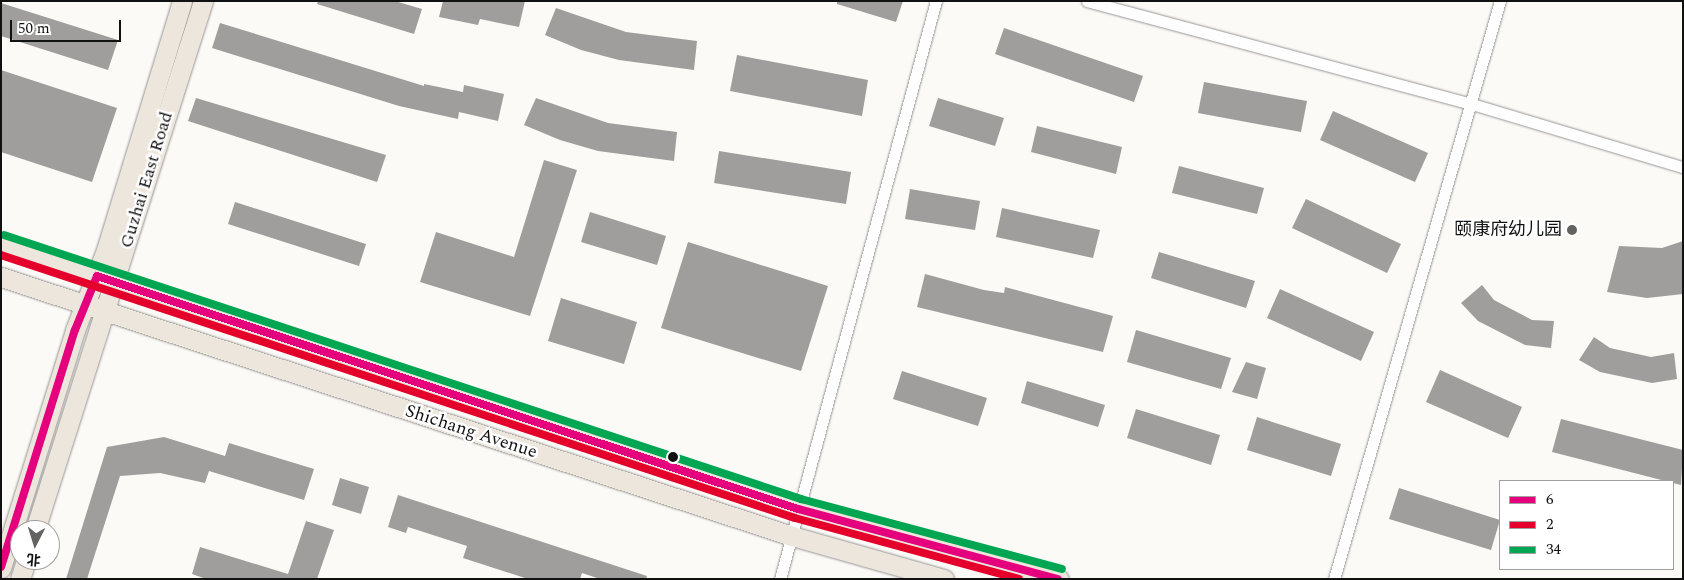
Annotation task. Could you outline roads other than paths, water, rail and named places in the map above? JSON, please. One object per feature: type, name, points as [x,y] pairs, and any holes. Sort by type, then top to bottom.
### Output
[{"type":"main road","points":[[1,568],[52,401],[97,276],[182,1]]},
{"type":"main road","name":"Guzhai East Road","points":[[38,520],[203,1]]},
{"type":"main road","name":"Shichang Avenue","points":[[1,244],[798,508],[1059,579]]},
{"type":"main road","name":"Shichang Avenue","points":[[1,277],[792,536],[944,579]]},
{"type":"street","points":[[780,579],[936,1]]},
{"type":"street","points":[[1087,1],[1470,103],[1683,167]]},
{"type":"street","points":[[1334,579],[1500,1]]},
{"type":"place","name":"颐康府幼儿园","points":[[1572,230]]}]
